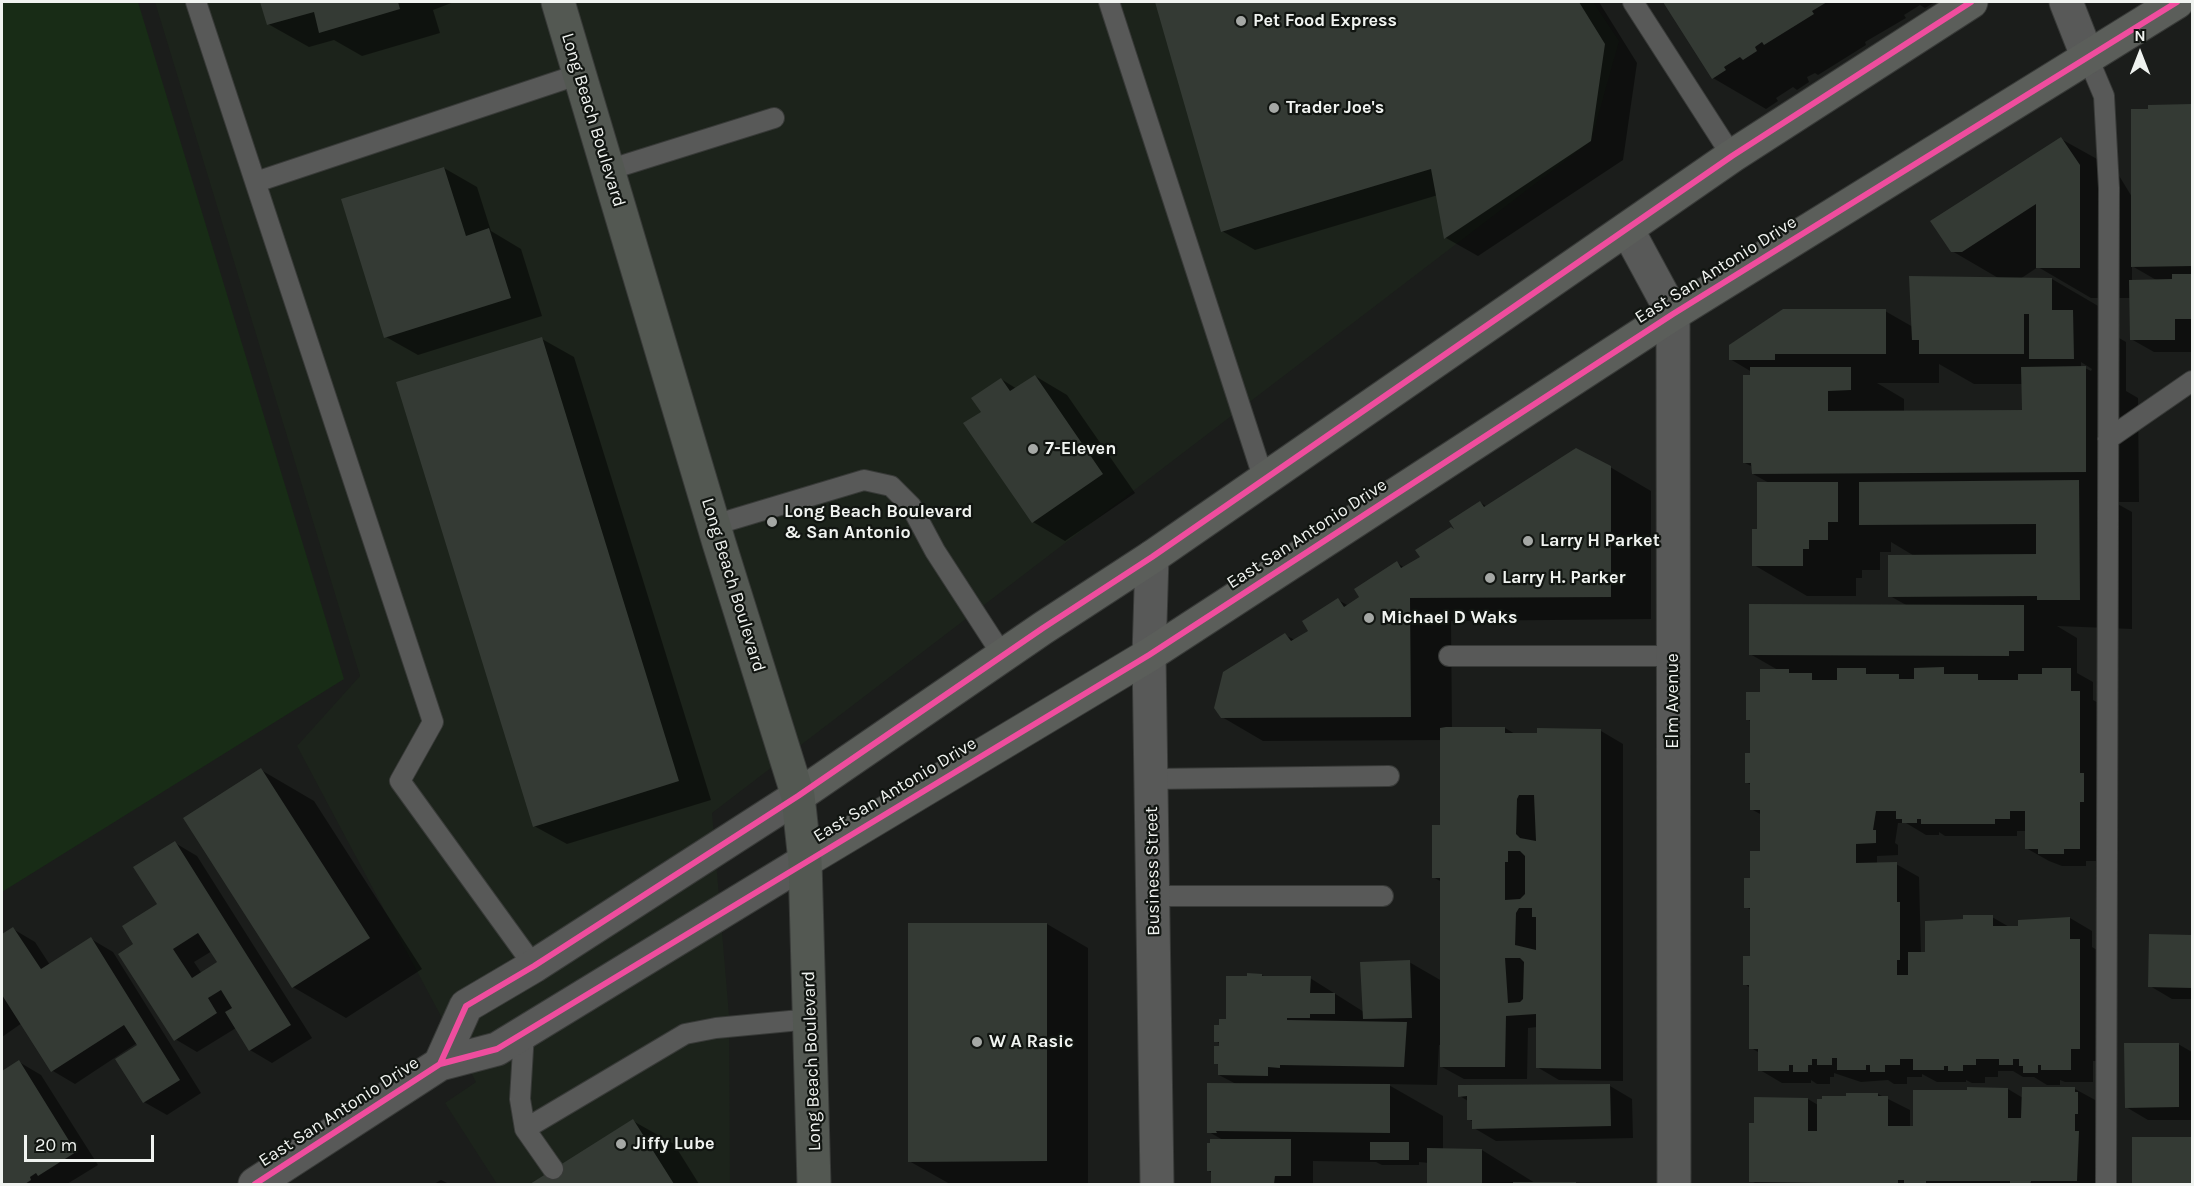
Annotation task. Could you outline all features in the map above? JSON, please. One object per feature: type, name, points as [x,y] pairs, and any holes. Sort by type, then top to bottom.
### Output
[{"type":"main road","name":"Long Beach Boulevard","points":[[558,2],[714,525],[798,796],[805,861],[814,1185]]},
{"type":"main road","name":"East San Antonio Drive","points":[[798,796],[1152,557],[1732,156],[1971,2]]},
{"type":"main road","name":"East San Antonio Drive","points":[[805,861],[1149,655],[1673,314],[2177,2]]},
{"type":"street","points":[[2066,2],[2088,58]]},
{"type":"street","name":"Elm Avenue","points":[[1627,229],[1673,314],[1674,1185]]},
{"type":"street","name":"Business Street","points":[[1152,557],[1149,655],[1157,1185]]},
{"type":"street","name":"East San Antonio Drive","points":[[440,1064],[466,1006],[534,966],[798,796]]},
{"type":"street","name":"East San Antonio Drive","points":[[255,1185],[440,1064],[496,1049],[805,861]]},
{"type":"lane","points":[[196,2],[433,722],[400,782],[534,966]]},
{"type":"lane","points":[[1109,2],[1264,480]]},
{"type":"lane","points":[[1633,2],[1732,156]]},
{"type":"lane","points":[[2088,58],[2104,96],[2109,188],[2106,1185]]},
{"type":"lane","points":[[255,182],[580,74]]},
{"type":"lane","points":[[608,170],[774,118]]},
{"type":"lane","points":[[2108,440],[2193,381]]},
{"type":"lane","points":[[714,525],[864,480],[891,486],[911,506],[935,551],[1003,656]]},
{"type":"lane","points":[[1449,656],[1673,656]]},
{"type":"lane","points":[[1151,779],[1389,776]]},
{"type":"lane","points":[[1153,896],[1383,896]]},
{"type":"lane","points":[[525,1129],[685,1034],[716,1028],[811,1019]]},
{"type":"lane","points":[[524,1032],[520,1099],[525,1129],[553,1169]]},
{"type":"shaded area","points":[[155,2],[1593,2],[1619,41],[1591,141],[712,813],[729,1015],[730,1184],[497,1184],[445,1103],[476,1082],[297,746],[360,676]]},
{"type":"green space","points":[[2,2],[138,2],[344,679],[2,892]]},
{"type":"building","points":[[260,2],[398,2],[400,9],[319,33],[314,12],[267,25]]},
{"type":"building","points":[[1155,2],[1579,2],[1605,44],[1591,141],[1444,239],[1431,169],[1221,232]]},
{"type":"building","points":[[1663,2],[1827,2],[1812,11],[1814,14],[1764,45],[1762,42],[1755,47],[1757,51],[1743,60],[1740,57],[1724,67],[1726,70],[1712,79]]},
{"type":"building","points":[[2192,104],[2192,266],[2131,267],[2131,109],[2148,109],[2148,105]]},
{"type":"building","points":[[2061,137],[2080,165],[2080,268],[2036,268],[2036,204],[1962,252],[1951,252],[1930,221]]},
{"type":"building","points":[[444,167],[466,236],[489,228],[511,298],[384,338],[341,199]]},
{"type":"building","points":[[2172,274],[2192,274],[2192,319],[2175,319],[2175,340],[2130,340],[2129,280],[2172,279]]},
{"type":"building","points":[[1909,276],[2052,278],[2052,310],[2073,310],[2074,359],[2029,359],[2029,314],[2024,314],[2024,354],[1919,354],[1919,340],[1912,340]]},
{"type":"building","points":[[1783,309],[1886,309],[1886,354],[1775,354],[1775,360],[1729,360],[1729,345]]},
{"type":"building","points":[[542,337],[679,781],[533,827],[396,382]]},
{"type":"building","points":[[2086,366],[2086,472],[1752,474],[1751,463],[1743,463],[1743,375],[1750,375],[1750,367],[1851,367],[1851,390],[1828,391],[1828,411],[2022,410],[2021,367]]},
{"type":"building","name":"7-Eleven","points":[[1035,375],[1103,474],[1032,523],[963,423],[981,412],[971,398],[1001,378],[1010,391]]},
{"type":"building","name":"Larry H. Parker","points":[[1576,448],[1611,466],[1611,597],[1410,598],[1411,717],[1221,718],[1214,708],[1223,672],[1285,633],[1291,641],[1308,631],[1302,621],[1338,598],[1344,607],[1359,597],[1354,589],[1397,561],[1401,568],[1420,557],[1415,550],[1451,527],[1454,529],[1449,521],[1480,501],[1484,507]]},
{"type":"building","points":[[2079,480],[2080,600],[2037,600],[2037,596],[1888,597],[1888,555],[2036,554],[2036,524],[1859,525],[1859,482]]},
{"type":"building","points":[[1757,482],[1838,482],[1838,522],[1828,522],[1828,540],[1809,540],[1809,549],[1803,549],[1803,566],[1752,566],[1752,529],[1757,529]]},
{"type":"building","points":[[1749,604],[2024,605],[2024,651],[2009,651],[2009,656],[1749,655]]},
{"type":"building","points":[[1944,667],[1944,674],[1978,674],[1978,680],[2018,680],[2018,674],[2042,674],[2042,668],[2071,668],[2071,691],[2080,691],[2080,773],[2084,773],[2084,802],[2080,802],[2080,849],[2064,849],[2064,854],[2038,854],[2038,849],[2025,849],[2025,811],[2010,811],[2010,819],[1995,819],[1995,824],[1921,824],[1921,819],[1917,819],[1917,823],[1902,823],[1902,819],[1896,819],[1896,811],[1876,811],[1873,830],[1876,830],[1876,843],[1856,844],[1856,863],[1897,862],[1900,960],[1897,960],[1897,975],[1908,975],[1908,952],[1925,952],[1925,921],[1963,919],[1963,915],[1993,915],[1993,926],[2018,926],[2018,920],[2070,917],[2070,939],[2080,939],[2080,1049],[2071,1049],[2071,1070],[2041,1070],[2041,1065],[2038,1065],[2038,1073],[2023,1073],[2023,1066],[2019,1066],[2019,1059],[2013,1059],[2013,1065],[1999,1065],[1999,1059],[1976,1059],[1976,1065],[1963,1065],[1963,1071],[1948,1071],[1948,1066],[1944,1066],[1944,1070],[1913,1070],[1913,1059],[1900,1059],[1900,1065],[1885,1065],[1885,1072],[1870,1072],[1870,1065],[1866,1065],[1866,1070],[1837,1070],[1837,1058],[1832,1058],[1832,1065],[1817,1065],[1817,1059],[1812,1059],[1812,1065],[1808,1065],[1808,1072],[1793,1072],[1793,1065],[1789,1065],[1789,1071],[1758,1071],[1758,1049],[1749,1049],[1749,985],[1743,985],[1743,956],[1750,956],[1750,908],[1744,908],[1744,878],[1750,878],[1750,851],[1760,851],[1760,810],[1750,810],[1750,783],[1745,783],[1745,753],[1750,753],[1750,720],[1746,720],[1746,692],[1760,692],[1760,669],[1789,669],[1789,673],[1812,673],[1812,680],[1837,680],[1837,668],[1866,668],[1866,674],[1899,674],[1899,679],[1914,679],[1914,668]]},
{"type":"building","points":[[1505,727],[1505,733],[1537,733],[1537,728],[1601,729],[1601,1069],[1536,1068],[1536,1014],[1506,1016],[1505,1067],[1440,1067],[1440,878],[1432,878],[1432,825],[1440,825],[1440,728]],"holes":[[[1519,795],[1534,795],[1536,841],[1520,838],[1516,834]],[[1508,851],[1520,851],[1525,856],[1525,894],[1520,899],[1505,900],[1505,862],[1508,862]],[[1519,908],[1532,908],[1532,917],[1536,917],[1536,950],[1515,945],[1516,913]],[[1505,958],[1520,958],[1524,962],[1523,999],[1520,1002],[1508,1003]]]},
{"type":"building","points":[[261,768],[370,938],[292,988],[183,818]]},
{"type":"building","points":[[175,841],[291,1025],[249,1051],[225,1012],[232,1008],[221,990],[208,998],[217,1013],[174,1041],[118,954],[133,944],[122,926],[157,904],[133,867]],"holes":[[[198,933],[217,962],[192,978],[173,949]]]},
{"type":"building","name":"W A Rasic","points":[[908,923],[1047,923],[1047,1161],[908,1162]]},
{"type":"building","points":[[13,927],[41,969],[91,937],[180,1080],[143,1103],[115,1059],[137,1045],[124,1025],[51,1072],[2,995],[2,934]]},
{"type":"building","points":[[2149,934],[2192,935],[2192,988],[2148,987]]},
{"type":"building","points":[[1410,960],[1412,1018],[1363,1019],[1360,962]]},
{"type":"building","points":[[1247,973],[1262,974],[1262,976],[1311,976],[1310,993],[1335,993],[1335,1014],[1310,1014],[1310,1018],[1287,1018],[1287,1020],[1407,1022],[1404,1067],[1280,1065],[1280,1068],[1268,1067],[1268,1076],[1218,1075],[1218,1064],[1214,1064],[1214,1046],[1219,1046],[1219,1042],[1214,1042],[1214,1025],[1219,1025],[1219,1019],[1226,1019],[1226,976],[1247,976]]},
{"type":"building","points":[[2124,1043],[2179,1043],[2179,1107],[2125,1108]]},
{"type":"building","points":[[19,1060],[76,1152],[38,1176],[36,1173],[25,1184],[2,1184],[2,1071]]},
{"type":"building","points":[[1207,1083],[1390,1084],[1390,1133],[1216,1131],[1217,1133],[1207,1133]]},
{"type":"building","points":[[1610,1084],[1611,1126],[1472,1129],[1472,1120],[1467,1120],[1467,1096],[1458,1097],[1458,1085]]},
{"type":"building","points":[[1967,1087],[2008,1088],[2008,1118],[2021,1118],[2022,1087],[2075,1087],[2075,1092],[2078,1092],[2078,1114],[2075,1114],[2075,1131],[2079,1131],[2077,1181],[2031,1181],[2030,1184],[2010,1184],[2010,1181],[1926,1181],[1926,1184],[1904,1184],[1904,1180],[1898,1180],[1898,1184],[1749,1182],[1749,1123],[1754,1123],[1754,1097],[1808,1098],[1808,1131],[1817,1131],[1817,1099],[1822,1099],[1822,1096],[1878,1093],[1878,1096],[1888,1096],[1888,1126],[1913,1126],[1913,1090],[1967,1090]]},
{"type":"building","name":"Jiffy Lube","points":[[633,1119],[674,1184],[530,1184]]},
{"type":"building","points":[[2132,1137],[2192,1137],[2192,1184],[2132,1184]]},
{"type":"building","points":[[1210,1139],[1291,1139],[1291,1176],[1275,1176],[1274,1184],[1211,1184],[1211,1171],[1207,1171],[1207,1143],[1210,1143]]},
{"type":"building","points":[[1370,1142],[1409,1142],[1409,1160],[1370,1160]]},
{"type":"building","points":[[1427,1148],[1482,1149],[1482,1184],[1427,1184]]},
{"type":"building","points":[[1513,1182],[1576,1182],[1576,1184],[1513,1184]]},
{"type":"cycle path","points":[[440,1064],[466,1006],[534,966],[798,796],[1043,628],[1152,557],[1732,156],[1971,2]]},
{"type":"cycle path","points":[[255,1184],[440,1064],[497,1049],[1149,655],[1673,314],[2177,2]]},
{"type":"place","name":"Pet Food Express","points":[[1241,21]]},
{"type":"place","name":"Trader Joe's","points":[[1274,108]]},
{"type":"place","name":"7-Eleven","points":[[1033,449]]},
{"type":"place","name":"Long Beach Boulevard & San Antonio","points":[[772,522]]},
{"type":"place","name":"Larry H Parket","points":[[1528,541]]},
{"type":"place","name":"Larry H. Parker","points":[[1490,578]]},
{"type":"place","name":"Michael D Waks","points":[[1369,618]]},
{"type":"place","name":"W A Rasic","points":[[977,1042]]},
{"type":"place","name":"Jiffy Lube","points":[[621,1144]]}]
